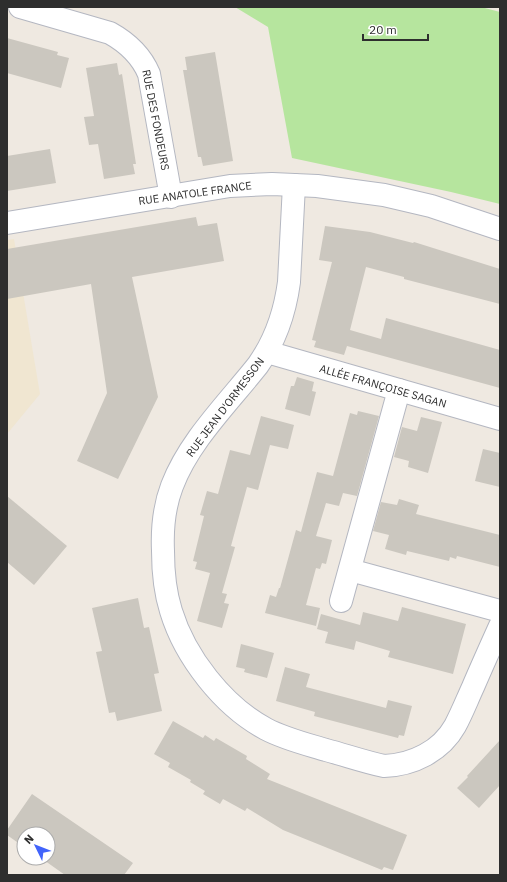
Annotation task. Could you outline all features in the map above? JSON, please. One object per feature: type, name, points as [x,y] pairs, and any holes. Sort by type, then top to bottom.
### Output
[{"type":"street","name":"RUE DES FONDEURS","points":[[20,7],[110,33],[122,40],[140,57],[149,74],[171,197]]},
{"type":"street","name":"RUE ANATOLE FRANCE","points":[[7,223],[243,185],[294,185],[342,188],[396,197],[431,206],[500,229]]},
{"type":"street","name":"RUE JEAN D'ORMESSON","points":[[294,185],[290,272],[287,295],[280,322],[267,352],[258,365],[193,447],[175,479],[168,496],[162,536],[163,568],[171,611],[183,639],[209,680],[233,705],[266,729],[301,742],[372,763],[384,766],[397,766],[422,757],[444,742],[455,726],[500,626]]},
{"type":"street","name":"ALLÉE FRANÇOISE SAGAN","points":[[267,352],[500,419]]},
{"type":"street","points":[[341,601],[399,390]]},
{"type":"street","points":[[350,570],[500,612]]},
{"type":"shaded area","points":[[14,239],[40,394],[7,434],[7,240]]},
{"type":"green space","points":[[235,7],[481,7],[500,12],[500,204],[292,158],[268,27]]},
{"type":"building","points":[[7,38],[58,52],[57,55],[69,58],[61,88],[7,73]]},
{"type":"building","points":[[215,52],[233,161],[203,166],[201,157],[198,157],[183,70],[187,70],[185,57]]},
{"type":"building","points":[[117,63],[119,75],[122,74],[136,164],[133,164],[135,174],[104,179],[98,144],[89,145],[84,117],[94,116],[86,68]]},
{"type":"building","points":[[50,149],[56,183],[7,191],[7,156]]},
{"type":"building","points":[[196,217],[198,226],[217,223],[224,261],[132,277],[158,397],[118,479],[77,461],[107,393],[91,284],[7,299],[7,249]]},
{"type":"building","points":[[325,226],[370,232],[414,242],[500,269],[500,304],[404,279],[404,277],[366,267],[350,330],[381,339],[386,318],[500,350],[500,388],[347,346],[344,355],[314,347],[316,341],[312,340],[332,262],[319,260]]},
{"type":"building","points":[[297,377],[314,382],[312,391],[316,392],[310,416],[285,409],[291,386],[294,386]]},
{"type":"building","points":[[358,411],[379,416],[357,496],[343,493],[339,506],[326,503],[316,536],[332,540],[326,564],[322,563],[320,569],[316,568],[306,605],[320,608],[316,626],[265,613],[270,595],[276,597],[280,588],[296,530],[301,532],[317,472],[333,476],[350,413],[357,415]]},
{"type":"building","points":[[261,416],[294,425],[288,449],[270,445],[258,490],[247,487],[231,546],[235,547],[222,593],[227,594],[224,603],[229,604],[222,628],[197,621],[210,573],[195,569],[197,562],[193,561],[204,516],[200,515],[207,491],[218,494],[230,450],[250,455]]},
{"type":"building","points":[[421,417],[442,422],[428,473],[408,467],[409,461],[394,457],[402,427],[417,431]]},
{"type":"building","points":[[483,449],[500,453],[500,487],[475,481]]},
{"type":"building","points":[[7,496],[67,546],[34,585],[7,562]]},
{"type":"building","points":[[399,499],[419,505],[416,514],[500,535],[500,567],[457,556],[456,559],[450,557],[449,561],[407,551],[406,555],[385,549],[389,535],[373,531],[381,502],[397,505]]},
{"type":"building","points":[[138,598],[144,628],[149,627],[159,673],[154,674],[162,711],[117,721],[115,712],[109,713],[96,652],[102,651],[92,608]]},
{"type":"building","points":[[402,607],[466,624],[453,674],[388,657],[390,651],[356,641],[354,650],[325,643],[328,632],[317,629],[321,614],[360,625],[363,612],[398,621]]},
{"type":"building","points":[[241,644],[274,653],[267,678],[244,672],[245,669],[236,667]]},
{"type":"building","points":[[285,667],[310,674],[306,687],[386,708],[388,700],[412,706],[404,736],[399,735],[398,738],[314,716],[315,712],[276,701]]},
{"type":"building","points":[[173,721],[203,738],[205,735],[214,741],[216,738],[247,756],[246,759],[270,774],[267,779],[407,835],[393,870],[384,867],[382,870],[283,830],[247,808],[245,811],[223,799],[220,804],[203,794],[205,791],[190,782],[191,780],[168,767],[170,763],[154,754]]},
{"type":"building","points":[[500,740],[500,785],[479,808],[457,788]]},
{"type":"building","points":[[32,794],[133,863],[124,875],[65,875],[52,866],[56,866],[56,826],[16,826],[16,841],[7,835],[7,830]]}]
